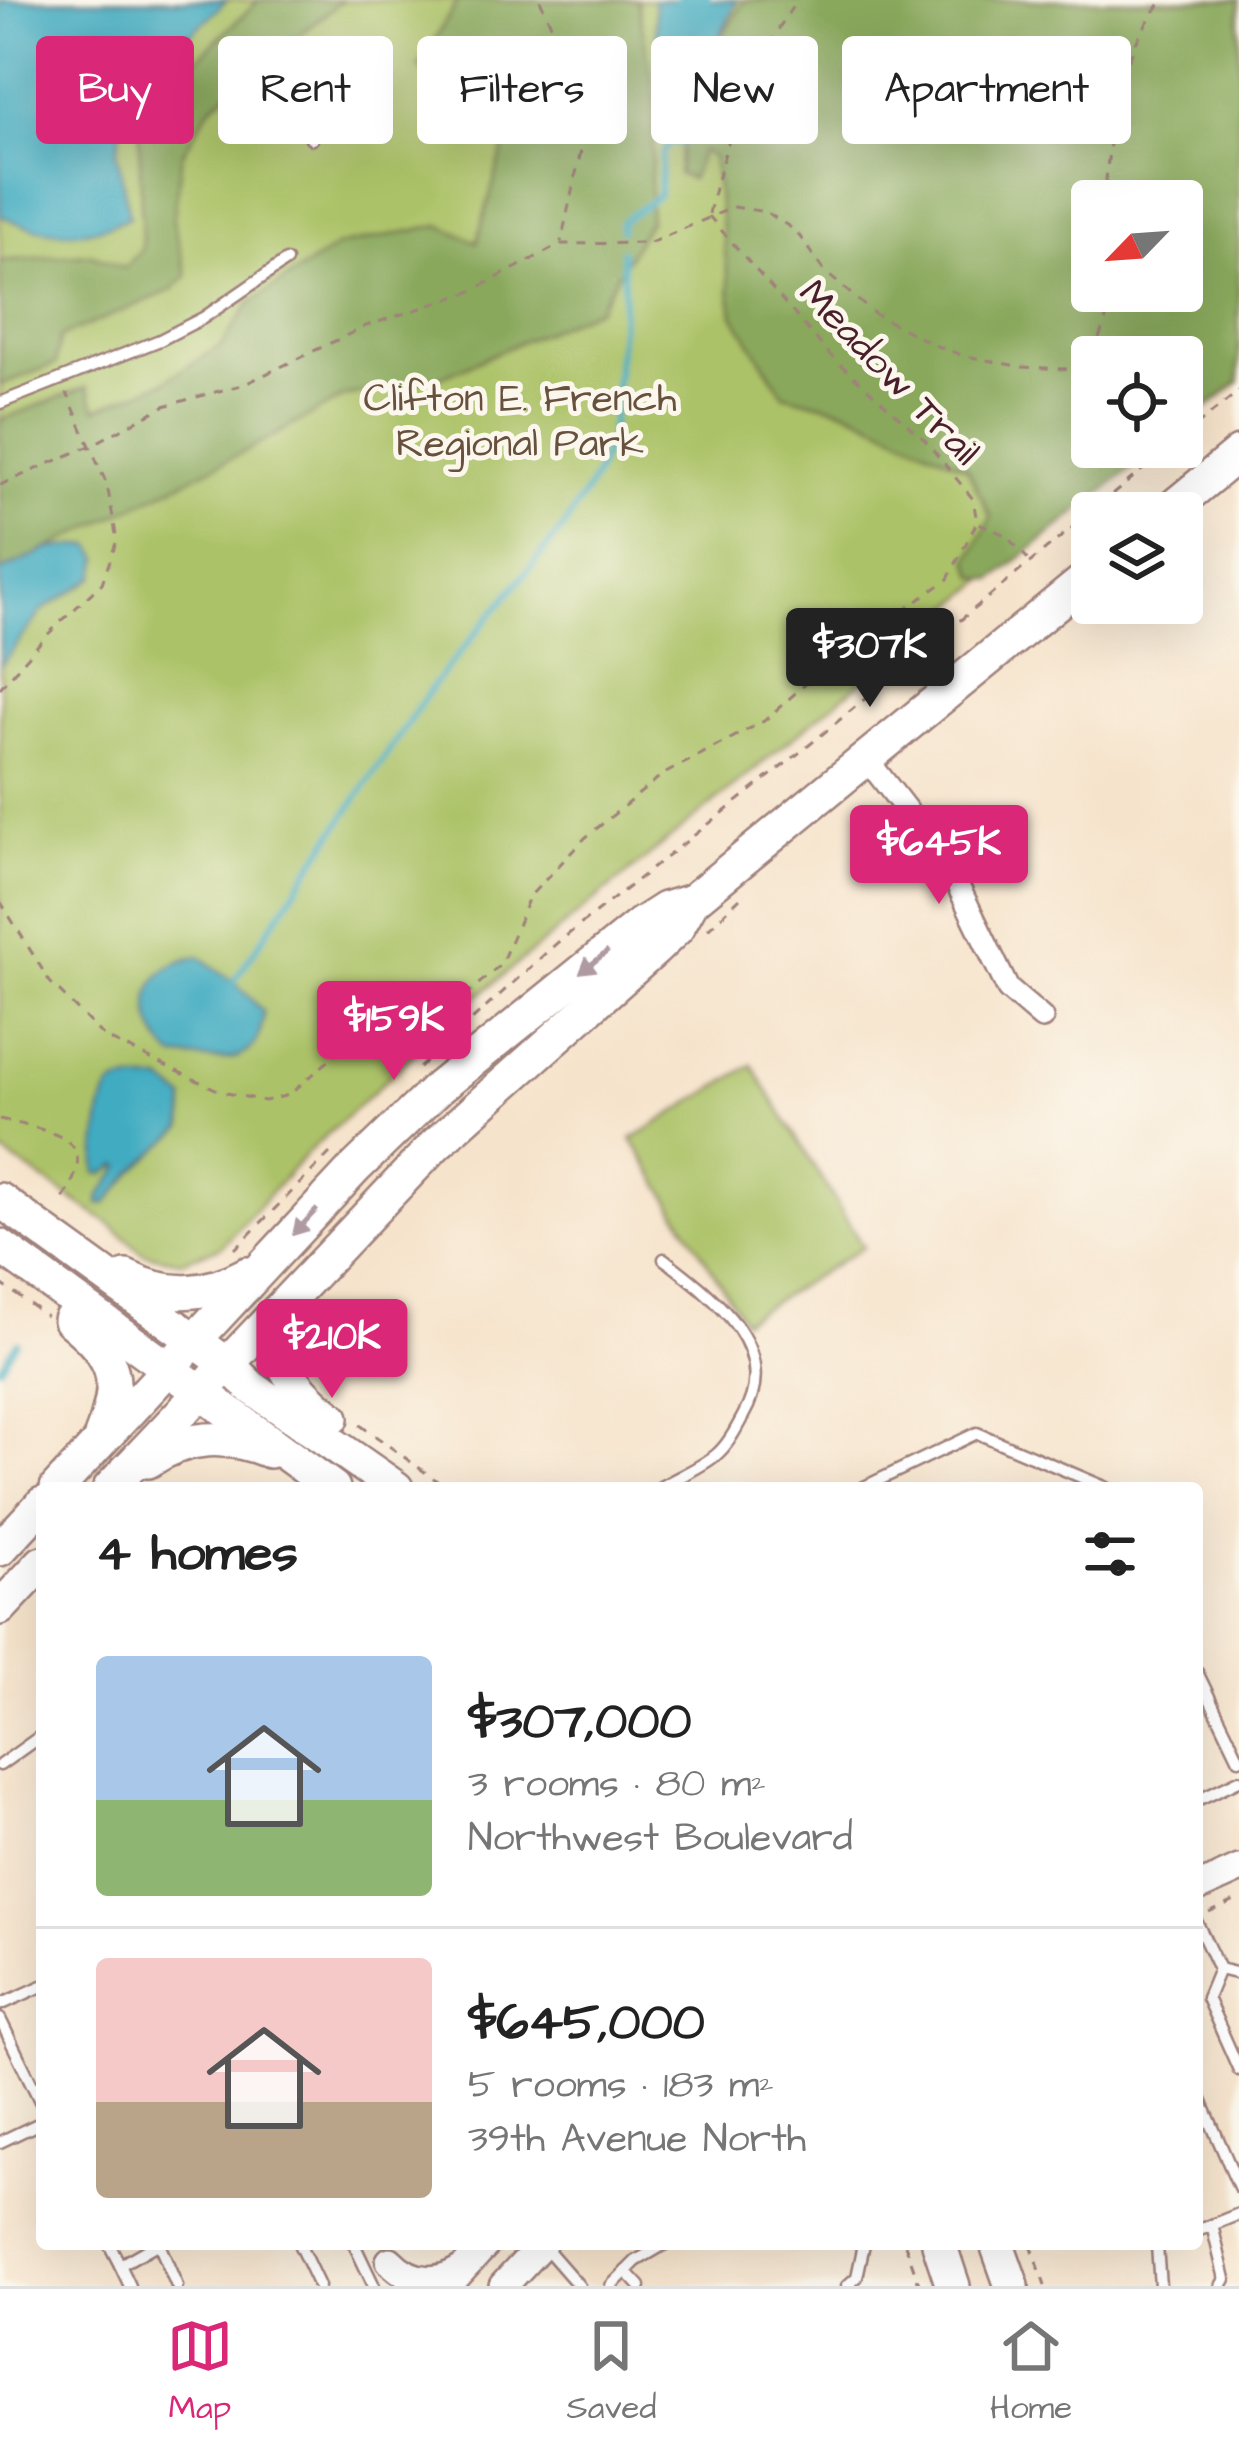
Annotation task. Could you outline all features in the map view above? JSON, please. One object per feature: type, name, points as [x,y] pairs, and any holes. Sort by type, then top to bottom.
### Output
[{"type":"main road","points":[[1192,492],[1239,453]]},
{"type":"main road","points":[[116,1482],[435,1144],[677,928],[692,901],[1071,591]]},
{"type":"main road","points":[[63,1482],[356,1167],[478,1053],[640,926],[665,909],[692,901]]},
{"type":"main road","points":[[0,1200],[387,1482]]},
{"type":"main road","points":[[0,1246],[325,1482]]},
{"type":"main road","points":[[0,1263],[96,1341],[107,1358],[114,1399],[98,1445]]},
{"type":"main road","points":[[95,1267],[164,1292],[183,1293],[222,1286],[265,1264]]},
{"type":"main road","points":[[297,1288],[282,1318],[280,1335],[290,1380],[297,1391],[386,1457],[410,1482]]},
{"type":"main road","points":[[117,1482],[164,1450],[197,1439],[254,1445],[305,1468]]},
{"type":"main road","points":[[0,1549],[36,1510]]},
{"type":"main road","points":[[0,1608],[36,1569]]},
{"type":"main road","points":[[941,2250],[953,2286]]},
{"type":"main road","points":[[999,2250],[1012,2286]]},
{"type":"main road","points":[[1017,2250],[1029,2286]]},
{"type":"street","points":[[866,758],[946,861],[1008,989],[1042,1018]]},
{"type":"street","points":[[1203,1885],[1239,1869]]},
{"type":"street","points":[[391,2264],[422,2280],[454,2278],[480,2250]]},
{"type":"street","points":[[503,2286],[537,2250]]},
{"type":"lane","points":[[0,403],[122,358],[203,318],[286,261]]},
{"type":"lane","points":[[664,1259],[719,1301],[752,1349],[756,1381],[749,1407],[718,1454],[669,1482]]},
{"type":"lane","points":[[875,1482],[977,1433],[1093,1482]]},
{"type":"lane","points":[[1203,1684],[1239,1759]]},
{"type":"lane","points":[[0,1765],[36,1739]]},
{"type":"lane","points":[[1203,1797],[1239,1780]]},
{"type":"lane","points":[[1203,1934],[1220,1969],[1239,1974]]},
{"type":"lane","points":[[1220,1969],[1207,1998],[1239,2069]]},
{"type":"lane","points":[[0,2005],[36,1991]]},
{"type":"lane","points":[[0,2019],[36,2093]]},
{"type":"lane","points":[[1203,2104],[1239,2187]]},
{"type":"lane","points":[[0,2142],[36,2125]]},
{"type":"lane","points":[[1203,2228],[1239,2214]]},
{"type":"lane","points":[[1212,2225],[1225,2279],[1221,2286]]},
{"type":"lane","points":[[113,2250],[130,2286]]},
{"type":"lane","points":[[120,2265],[147,2250]]},
{"type":"lane","points":[[161,2250],[178,2286]]},
{"type":"lane","points":[[302,2250],[319,2286]]},
{"type":"lane","points":[[357,2250],[374,2286]]},
{"type":"lane","points":[[548,2250],[579,2286]]},
{"type":"lane","points":[[611,2286],[656,2250]]},
{"type":"lane","points":[[847,2286],[857,2277],[863,2250]]},
{"type":"lane","points":[[1158,2250],[1160,2286]]},
{"type":"lane","points":[[626,2271],[640,2286]]},
{"type":"path","points":[[540,0],[586,103],[561,244]]},
{"type":"path","points":[[709,216],[721,160],[750,80],[797,0]]},
{"type":"path","points":[[1106,180],[1113,105],[1142,26],[1163,0]]},
{"type":"path","points":[[0,485],[92,445],[164,406],[245,384],[366,326],[470,292],[561,244],[650,243],[734,207],[766,212],[796,231],[823,270],[873,313],[932,344],[1022,367],[1071,368]]},
{"type":"path","name":"Meadow Trail","points":[[0,902],[50,982],[104,1036],[222,1092],[266,1101],[289,1095],[342,1049],[455,1005],[501,964],[529,897],[585,838],[662,775],[764,721],[828,664],[948,579],[977,522],[973,499],[923,439],[829,354],[709,216]]},
{"type":"path","points":[[0,688],[102,583],[117,540],[107,485],[61,380]]},
{"type":"path","points":[[1203,420],[1239,391]]},
{"type":"path","points":[[411,1075],[557,943],[808,746],[1144,468]]},
{"type":"path","points":[[977,522],[1005,535],[1030,561]]},
{"type":"path","points":[[0,1119],[59,1137],[75,1149],[80,1157],[78,1177],[59,1205]]},
{"type":"path","points":[[233,1251],[335,1149]]},
{"type":"path","points":[[347,1416],[439,1482]]},
{"type":"path","points":[[1203,1919],[1239,1899]]},
{"type":"path","points":[[907,2250],[920,2286]]},
{"type":"path","points":[[1032,2250],[1045,2286]]},
{"type":"green space","name":"Clifton E. French Regional Park","points":[[0,0],[1239,0],[1203,225],[1203,180],[1071,180],[1071,312],[1189,312],[1185,336],[1071,336],[1071,468],[1077,468],[1013,557],[466,1006],[306,1154],[221,1247],[181,1261],[144,1254],[111,1225],[0,1151]]},
{"type":"green space","points":[[259,0],[343,0],[298,36],[221,36]]},
{"type":"green space","points":[[458,0],[637,0],[651,73],[649,221],[598,308],[441,377],[343,397],[252,448],[0,572],[0,420],[87,387],[96,409],[162,383],[221,346],[250,303],[338,246],[439,225],[477,242],[505,144],[627,144],[627,36],[437,36]]},
{"type":"green space","points":[[745,0],[1239,0],[1239,382],[1203,411],[1203,336],[1071,336],[1071,468],[1132,468],[1102,492],[1071,492],[1071,517],[993,580],[976,577],[969,560],[991,517],[967,468],[847,410],[783,394],[733,314],[713,158],[702,151],[691,179],[678,174],[682,144],[818,144],[818,36],[721,36]]},
{"type":"green space","points":[[218,39],[218,100],[194,134],[194,62]]},
{"type":"green space","points":[[140,144],[188,144],[182,154],[173,222],[187,276],[172,290],[60,337],[56,364],[0,385],[0,261],[90,254],[125,268],[142,248]]},
{"type":"green space","points":[[752,1065],[863,1247],[743,1320],[632,1139]]},
{"type":"water","points":[[0,0],[227,0],[187,36],[36,36],[36,144],[118,144],[129,217],[97,229],[65,232],[33,228],[0,215]]},
{"type":"water","points":[[654,0],[737,0],[720,36],[657,36]]},
{"type":"water","points":[[91,545],[100,558],[95,577],[43,610],[0,666],[0,572],[51,548]]},
{"type":"water","points":[[199,956],[238,985],[263,1012],[260,1031],[246,1053],[222,1059],[175,1057],[159,1039],[149,1004],[155,981],[171,966]]},
{"type":"water","points":[[162,1081],[185,1099],[183,1128],[132,1173],[107,1203],[99,1204],[121,1167],[97,1173],[99,1126],[108,1092],[124,1082]]},
{"type":"waterway","points":[[680,36],[693,0]]},
{"type":"waterway","points":[[621,230],[621,222],[659,195],[662,155],[669,144]]},
{"type":"waterway","points":[[232,984],[434,684],[563,528],[595,477],[611,435],[624,292],[622,251]]},
{"type":"waterway","points":[[0,1367],[17,1342]]}]
